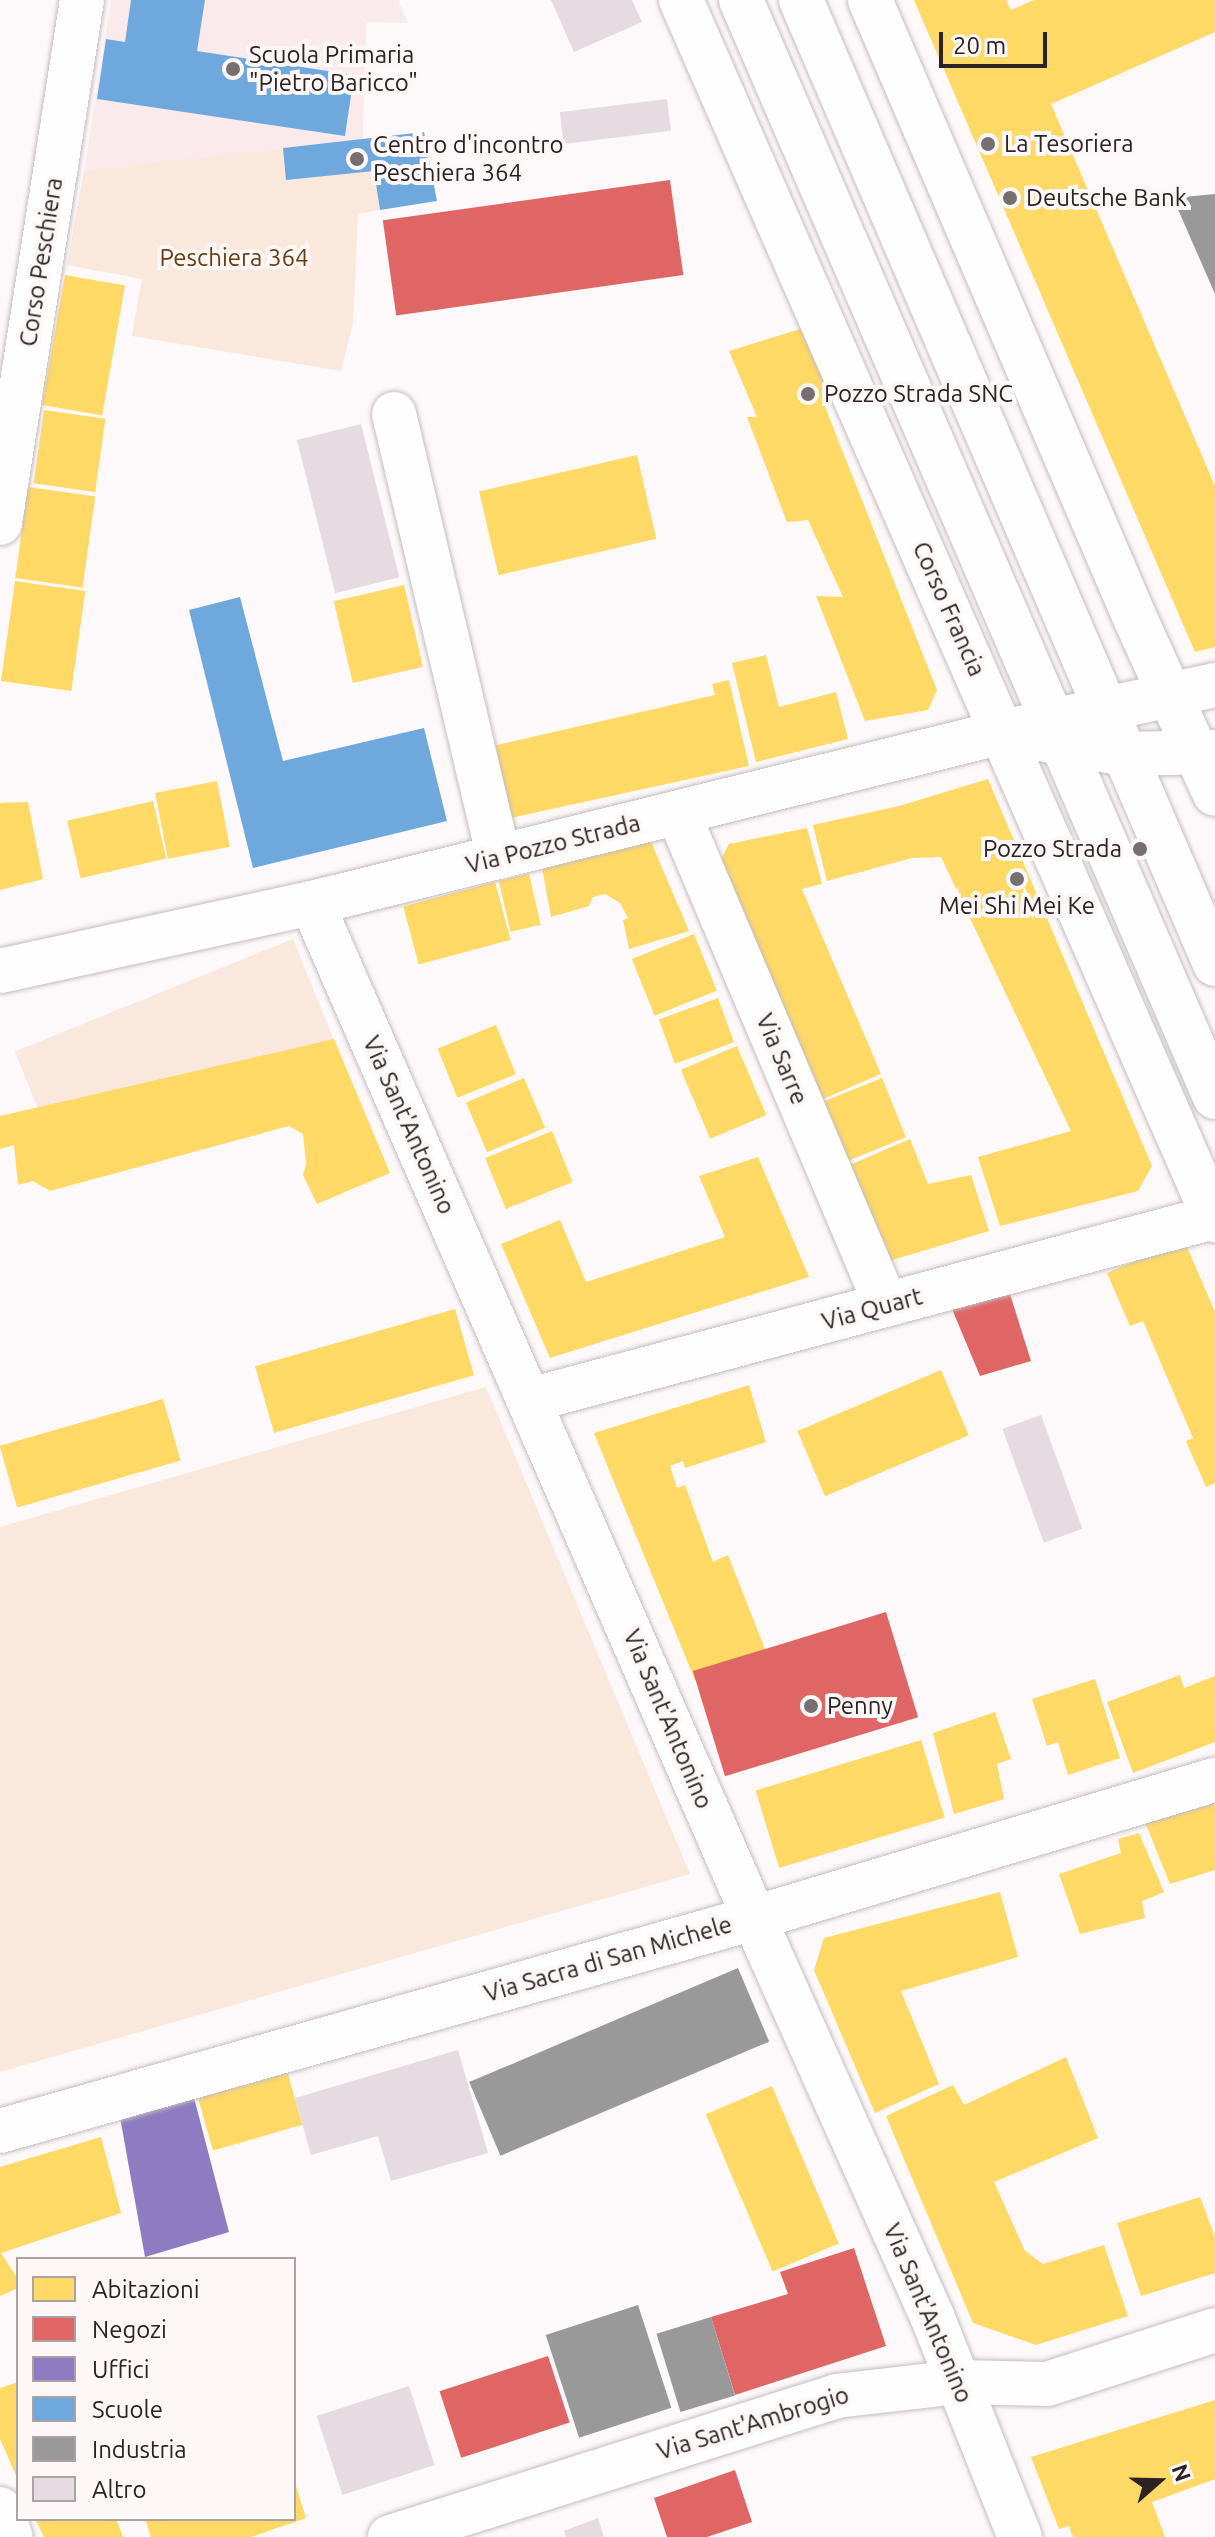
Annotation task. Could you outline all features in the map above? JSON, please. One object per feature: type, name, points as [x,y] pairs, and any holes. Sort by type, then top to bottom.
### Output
[{"type":"street","name":"Corso Peschiera","points":[[0,523],[82,0]]},
{"type":"street","name":"Corso Francia","points":[[681,0],[1214,1218]]},
{"type":"street","name":"Corso Francia","points":[[741,0],[1215,1097]]},
{"type":"street","points":[[801,0],[1215,964]]},
{"type":"street","points":[[870,0],[1168,695],[1206,753],[1215,794]]},
{"type":"street","points":[[394,414],[499,857]]},
{"type":"street","name":"Via Pozzo Strada","points":[[0,971],[312,903],[1003,732],[1058,732],[1105,708],[1215,685]]},
{"type":"street","points":[[1058,732],[1125,754],[1206,753]]},
{"type":"street","name":"Via Sarre","points":[[678,813],[886,1305]]},
{"type":"street","name":"Via Sant'Antonino","points":[[312,903],[959,2382],[1020,2537]]},
{"type":"street","name":"Via Quart","points":[[530,1400],[1214,1218]]},
{"type":"street","name":"Via Sacra di San Michele","points":[[0,2131],[754,1918],[1215,1780]]},
{"type":"street","name":"Via Sant'Ambrogio","points":[[390,2537],[836,2396],[959,2382],[1047,2384],[1215,2330]]},
{"type":"street","points":[[0,2509],[11,2537]]},
{"type":"shaded area","name":"Scuola Primaria \"Pietro Baricco\"","points":[[111,0],[398,0],[408,23],[366,22],[363,139],[84,171]]},
{"type":"green space","name":"Peschiera 364","points":[[283,148],[374,171],[380,210],[358,214],[353,323],[341,371],[132,336],[142,279],[67,265],[84,171]]},
{"type":"green space","points":[[293,939],[333,1039],[55,1152],[15,1051]]},
{"type":"green space","points":[[486,1387],[690,1874],[0,2072],[0,1527]]},
{"type":"building: Abitazioni","points":[[914,0],[1006,0],[1011,10],[1034,0],[1215,0],[1215,32],[1051,104],[1215,486],[1215,647],[1195,652]]},
{"type":"building: Abitazioni","points":[[65,275],[125,286],[102,416],[42,405]]},
{"type":"building: Abitazioni","points":[[807,327],[833,396],[822,399],[937,690],[928,710],[865,721],[816,596],[843,597],[808,520],[787,522],[747,417],[757,417],[729,351]]},
{"type":"building: Abitazioni","points":[[44,410],[105,419],[95,492],[34,483]]},
{"type":"building: Abitazioni","points":[[637,455],[656,539],[498,575],[479,491]]},
{"type":"building: Abitazioni","points":[[28,487],[95,496],[83,588],[15,578]]},
{"type":"building: Abitazioni","points":[[15,581],[85,591],[71,691],[1,681]]},
{"type":"building: Abitazioni","points":[[404,585],[423,667],[353,683],[334,601]]},
{"type":"building: Abitazioni","points":[[766,655],[779,707],[836,692],[848,739],[756,762],[732,663]]},
{"type":"building: Abitazioni","points":[[729,680],[749,766],[496,821],[480,749],[715,695],[712,684]]},
{"type":"building: Abitazioni","points":[[988,779],[1152,1166],[1138,1191],[1000,1226],[978,1157],[1071,1131],[941,857],[912,858],[827,881],[813,825],[899,806]]},
{"type":"building: Abitazioni","points":[[217,781],[230,847],[168,859],[155,793]]},
{"type":"building: Abitazioni","points":[[153,801],[166,858],[81,878],[67,821]]},
{"type":"building: Abitazioni","points":[[28,802],[43,879],[0,890],[0,803]]},
{"type":"building: Abitazioni","points":[[807,828],[822,884],[802,889],[881,1074],[816,1102],[718,865],[729,844]]},
{"type":"building: Abitazioni","points":[[646,830],[689,931],[629,949],[623,920],[628,918],[620,903],[605,894],[593,897],[589,906],[551,917],[540,856]]},
{"type":"building: Abitazioni","points":[[529,874],[541,925],[510,932],[499,881]]},
{"type":"building: Abitazioni","points":[[495,882],[511,940],[419,965],[403,907]]},
{"type":"building: Abitazioni","points":[[694,934],[717,991],[655,1016],[632,959]]},
{"type":"building: Abitazioni","points":[[718,998],[734,1042],[675,1064],[659,1020]]},
{"type":"building: Abitazioni","points":[[496,1025],[516,1074],[457,1098],[438,1049]]},
{"type":"building: Abitazioni","points":[[334,1039],[390,1173],[317,1204],[303,1175],[306,1164],[303,1134],[289,1126],[50,1191],[33,1181],[18,1185],[14,1145],[0,1149],[0,1116]]},
{"type":"building: Abitazioni","points":[[737,1046],[766,1115],[710,1139],[681,1070]]},
{"type":"building: Abitazioni","points":[[524,1078],[545,1128],[487,1152],[466,1103]]},
{"type":"building: Abitazioni","points":[[882,1078],[906,1137],[846,1162],[822,1102]]},
{"type":"building: Abitazioni","points":[[552,1131],[573,1182],[506,1209],[485,1158]]},
{"type":"building: Abitazioni","points":[[910,1139],[928,1184],[971,1175],[989,1231],[889,1261],[850,1165]]},
{"type":"building: Abitazioni","points":[[758,1157],[809,1277],[550,1358],[501,1244],[560,1220],[586,1282],[725,1237],[699,1176]]},
{"type":"building: Abitazioni","points":[[1184,1240],[1215,1312],[1215,1483],[1206,1487],[1186,1441],[1193,1438],[1143,1321],[1130,1326],[1107,1273]]},
{"type":"building: Abitazioni","points":[[455,1309],[474,1375],[274,1433],[255,1366]]},
{"type":"building: Abitazioni","points":[[941,1370],[969,1435],[825,1496],[797,1431]]},
{"type":"building: Abitazioni","points":[[749,1385],[766,1442],[685,1468],[683,1461],[670,1466],[677,1488],[685,1485],[713,1562],[728,1555],[765,1649],[695,1680],[594,1433]]},
{"type":"building: Abitazioni","points":[[163,1399],[181,1461],[17,1507],[0,1446]]},
{"type":"building: Abitazioni","points":[[1180,1675],[1184,1688],[1215,1676],[1215,1742],[1133,1773],[1107,1702]]},
{"type":"building: Abitazioni","points":[[1095,1679],[1120,1758],[1068,1775],[1058,1742],[1047,1746],[1032,1699]]},
{"type":"building: Abitazioni","points":[[995,1712],[1011,1759],[997,1764],[1004,1799],[954,1814],[933,1733]]},
{"type":"building: Abitazioni","points":[[921,1740],[945,1817],[779,1868],[756,1791]]},
{"type":"building: Abitazioni","points":[[1215,1801],[1215,1870],[1170,1884],[1145,1822]]},
{"type":"building: Abitazioni","points":[[1139,1833],[1164,1892],[1142,1901],[1145,1918],[1080,1934],[1059,1874],[1121,1853],[1118,1839]]},
{"type":"building: Abitazioni","points":[[1000,1892],[1018,1957],[901,1991],[939,2084],[875,2113],[814,1970],[824,1938]]},
{"type":"building: Abitazioni","points":[[1066,2057],[1098,2138],[994,2182],[1025,2251],[1043,2264],[1104,2245],[1128,2316],[1036,2345],[973,2323],[886,2116],[953,2085],[964,2105]]},
{"type":"building: Abitazioni","points":[[287,2071],[302,2125],[213,2150],[198,2097]]},
{"type":"building: Abitazioni","points":[[772,2086],[839,2243],[773,2272],[706,2114]]},
{"type":"building: Abitazioni","points":[[101,2137],[121,2213],[1,2253],[16,2276],[16,2289],[0,2296],[0,2167]]},
{"type":"building: Abitazioni","points":[[1200,2197],[1215,2237],[1215,2273],[1141,2296],[1117,2223]]},
{"type":"building: Abitazioni","points":[[16,2383],[16,2475],[0,2439],[0,2388]]},
{"type":"building: Abitazioni","points":[[1215,2400],[1215,2479],[1152,2502],[1165,2537],[1073,2537],[1069,2526],[1059,2529],[1031,2457]]},
{"type":"building: Abitazioni","points":[[296,2486],[306,2518],[251,2537],[151,2537],[146,2521],[296,2521]]},
{"type":"building: Abitazioni","points":[[36,2521],[117,2521],[123,2537],[44,2537]]},
{"type":"building: Negozi","points":[[670,180],[683,275],[396,315],[383,220]]},
{"type":"building: Negozi","points":[[1010,1294],[1031,1361],[980,1376],[952,1309]]},
{"type":"building: Negozi","name":"Penny","points":[[886,1612],[918,1717],[725,1776],[693,1671]]},
{"type":"building: Negozi","points":[[854,2248],[886,2346],[735,2395],[711,2317],[788,2294],[780,2272]]},
{"type":"building: Negozi","points":[[548,2356],[570,2423],[461,2458],[440,2391]]},
{"type":"building: Negozi","points":[[735,2470],[752,2522],[707,2537],[667,2537],[654,2498]]},
{"type":"building: Uffici","points":[[193,2094],[229,2232],[145,2257],[120,2117]]},
{"type":"building: Scuole","points":[[131,0],[205,0],[197,51],[354,75],[345,136],[97,99],[106,39],[125,42]]},
{"type":"building: Scuole","name":"Centro d'incontro Peschiera 364","points":[[424,132],[437,201],[380,210],[374,171],[286,180],[283,148]]},
{"type":"building: Scuole","points":[[240,597],[283,761],[424,728],[447,821],[253,868],[189,610]]},
{"type":"building: Industria","points":[[1215,194],[1215,294],[1173,198]]},
{"type":"building: Industria","points":[[738,1968],[769,2042],[500,2156],[469,2082]]},
{"type":"building: Industria","points":[[638,2305],[671,2408],[579,2438],[546,2335]]},
{"type":"building: Industria","points":[[711,2317],[735,2395],[680,2412],[656,2334]]},
{"type":"building: Altro","points":[[551,0],[632,0],[642,22],[574,52]]},
{"type":"building: Altro","points":[[667,99],[671,131],[564,144],[560,112]]},
{"type":"building: Altro","points":[[361,424],[399,577],[335,593],[297,440]]},
{"type":"building: Altro","points":[[1041,1415],[1082,1529],[1044,1543],[1002,1429]]},
{"type":"building: Altro","points":[[458,2050],[488,2153],[391,2181],[378,2136],[311,2155],[295,2098]]},
{"type":"building: Altro","points":[[409,2386],[435,2465],[342,2495],[317,2416]]},
{"type":"building: Altro","points":[[598,2518],[604,2537],[566,2537],[564,2531]]},
{"type":"place","name":"Scuola Primaria \"Pietro Baricco\"","points":[[233,69]]},
{"type":"place","name":"La Tesoriera","points":[[988,144]]},
{"type":"place","name":"Centro d'incontro Peschiera 364","points":[[357,159]]},
{"type":"place","name":"Deutsche Bank","points":[[1010,198]]},
{"type":"place","name":"Pozzo Strada SNC","points":[[808,394]]},
{"type":"place","name":"Pozzo Strada","points":[[1140,849]]},
{"type":"place","name":"Mei Shi Mei Ke","points":[[1017,879]]},
{"type":"place","name":"Penny","points":[[811,1706]]}]
